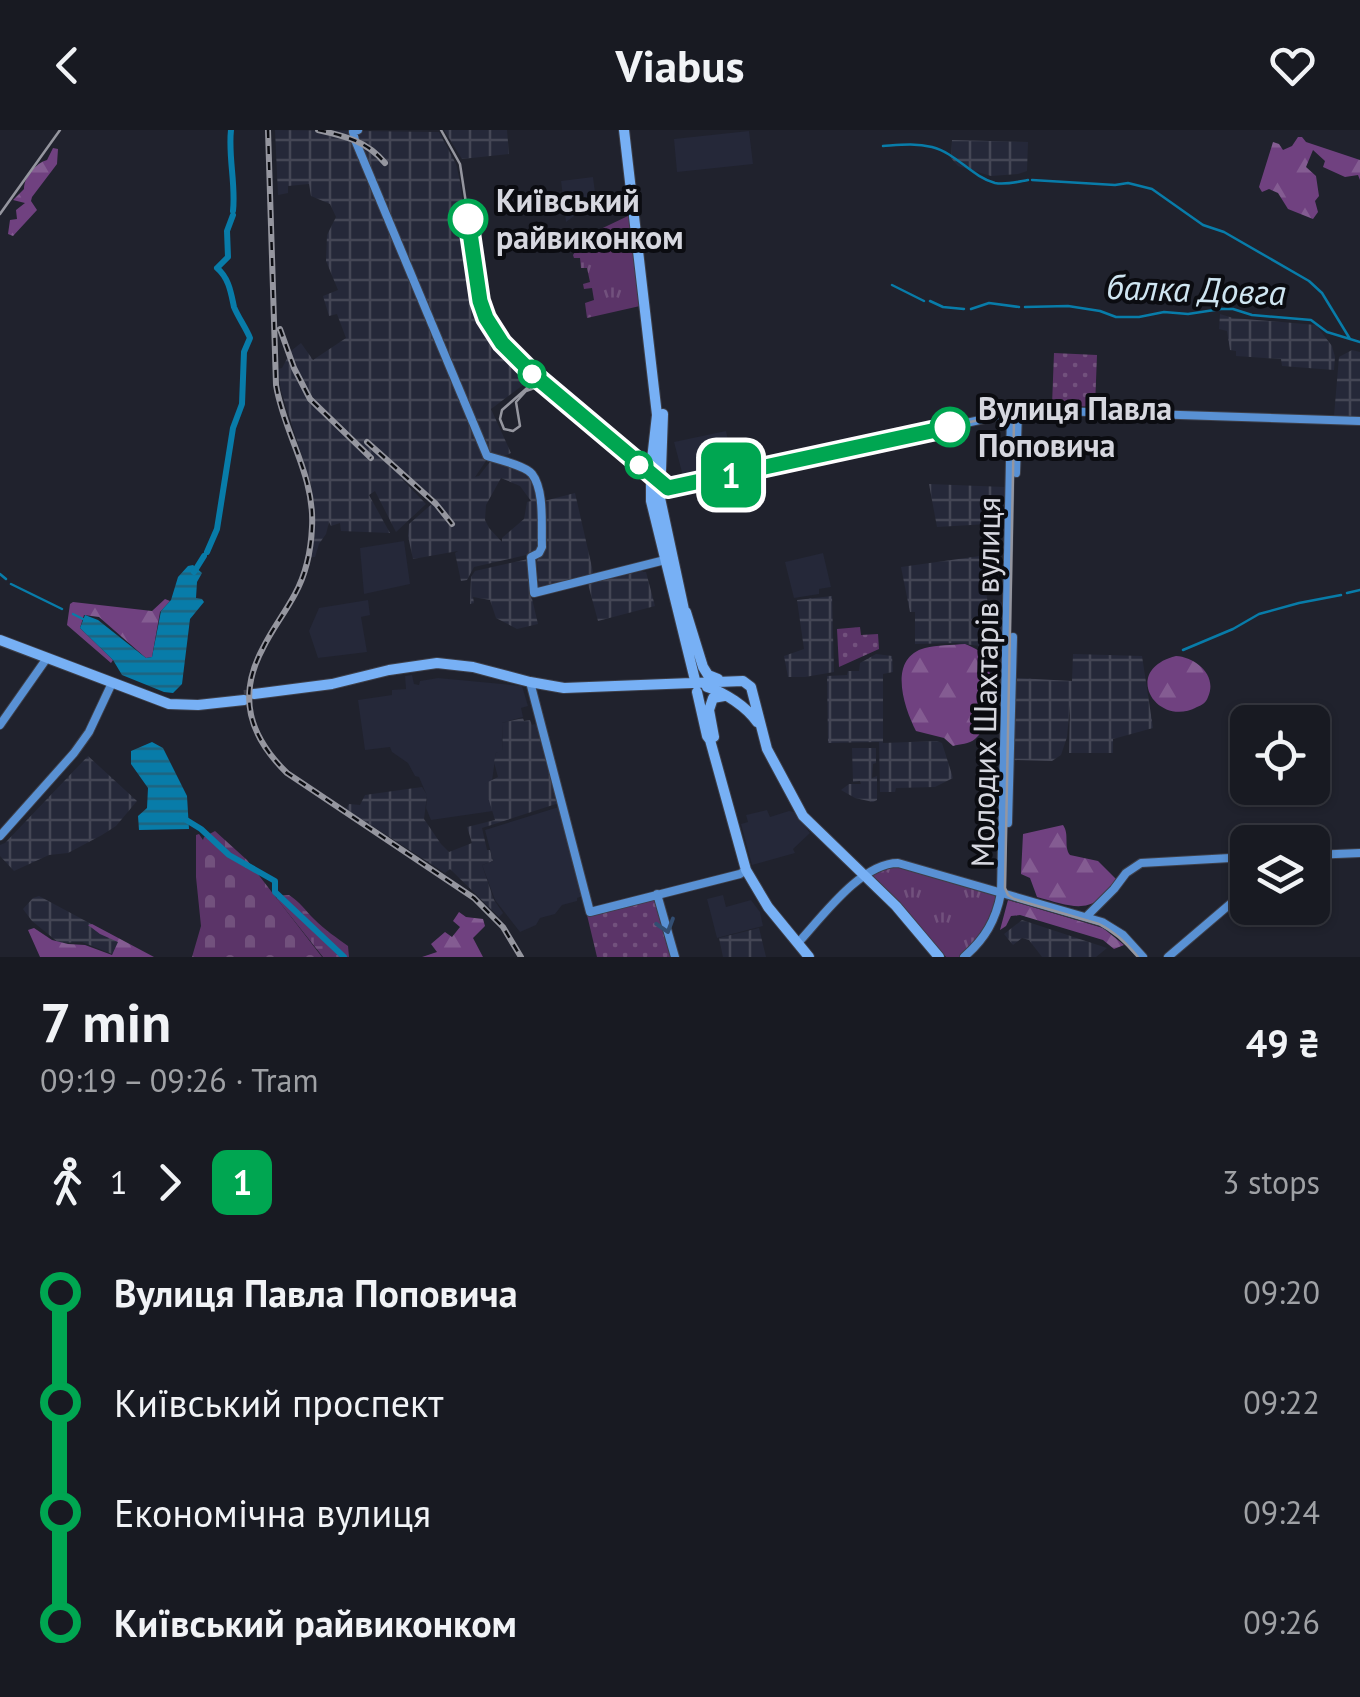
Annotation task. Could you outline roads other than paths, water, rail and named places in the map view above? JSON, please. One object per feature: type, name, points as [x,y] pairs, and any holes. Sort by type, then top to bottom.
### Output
[{"type":"main road","points":[[627,130],[660,419],[652,501],[681,607],[703,668],[752,714],[760,728]]},
{"type":"main road","points":[[656,473],[669,559]]},
{"type":"main road","points":[[681,607],[688,666],[685,676],[712,741]]},
{"type":"main road","points":[[681,607],[692,699],[704,738],[712,741]]},
{"type":"main road","points":[[0,638],[169,704],[198,705],[314,689],[437,663],[564,688],[727,688],[748,683],[767,750],[803,816],[896,906],[938,957]]},
{"type":"main road","points":[[0,638],[170,700],[249,697]]},
{"type":"main road","points":[[727,688],[709,704],[712,741],[746,870],[768,907],[809,957]]},
{"type":"main road","points":[[738,704],[749,702],[754,695]]},
{"type":"street","points":[[355,131],[487,456],[532,474],[541,501],[542,546],[532,557],[534,593],[669,559]]},
{"type":"street","points":[[660,498],[678,488],[1015,413]]},
{"type":"street","points":[[656,473],[676,486],[1015,413],[1360,422]]},
{"type":"street","name":"Молодих Шахтарів вулиця","points":[[1004,894],[1015,413]]},
{"type":"street","points":[[656,473],[665,484],[678,488]]},
{"type":"street","points":[[0,725],[47,658]]},
{"type":"street","points":[[530,682],[590,912],[746,870]]},
{"type":"street","points":[[0,836],[81,744],[112,684]]},
{"type":"street","points":[[1330,854],[1360,853]]},
{"type":"street","points":[[1086,917],[1130,870],[1142,863],[1230,858]]},
{"type":"street","points":[[798,943],[862,875],[881,865],[898,863],[1086,917],[1117,930],[1143,957]]},
{"type":"street","points":[[657,894],[675,957]]},
{"type":"street","points":[[968,957],[993,932],[1004,894]]},
{"type":"street","points":[[1168,957],[1230,905]]},
{"type":"water","points":[[193,565],[202,573],[196,598],[204,602],[190,619],[182,684],[173,693],[164,692],[122,675],[113,660],[80,628],[85,615],[98,620],[146,658],[152,657],[161,611],[171,600],[178,577]]},
{"type":"water","points":[[152,742],[163,748],[187,796],[189,829],[139,830],[138,816],[147,808],[148,788],[131,764],[131,751]]},
{"type":"waterway","points":[[231,130],[233,211]]},
{"type":"waterway","points":[[883,146],[932,147],[995,183],[1028,180]]},
{"type":"waterway","points":[[1032,180],[1128,183],[1152,189],[1203,225],[1224,232],[1309,281],[1322,293],[1350,339]]},
{"type":"waterway","points":[[207,552],[217,529],[233,428],[242,404],[244,352],[250,338],[234,307],[227,281],[217,268],[228,257],[227,231],[233,215]]},
{"type":"waterway","points":[[892,285],[924,301]]},
{"type":"waterway","name":"балка Довга","points":[[930,301],[964,309]]},
{"type":"waterway","name":"балка Довга","points":[[971,309],[989,303],[1019,307]]},
{"type":"waterway","name":"балка Довга","points":[[1025,307],[1068,306],[1116,317],[1233,309],[1252,315],[1311,320],[1327,332],[1360,342]]},
{"type":"waterway","points":[[194,572],[204,556]]},
{"type":"waterway","points":[[0,574],[6,579]]},
{"type":"waterway","points":[[11,584],[62,609]]},
{"type":"waterway","points":[[1347,593],[1360,590]]},
{"type":"waterway","points":[[1183,650],[1259,614],[1341,595]]},
{"type":"waterway","points":[[73,614],[83,619]]},
{"type":"waterway","points":[[183,818],[229,855],[275,881],[275,892],[344,957]]},
{"type":"tunnel","points":[[244,695],[254,694]]},
{"type":"tram line","points":[[0,214],[60,130]]},
{"type":"tram line","points":[[441,130],[460,164],[481,301],[493,327],[523,365],[665,485],[673,487],[1002,415],[1014,421],[1005,888],[1014,899],[1099,924],[1138,957]]},
{"type":"tram line","name":"1","points":[[468,219],[476,287],[486,318],[502,343],[522,365],[663,486],[672,488],[950,427]]},
{"type":"tram line","points":[[545,384],[534,382],[502,410],[504,429],[513,431],[520,426],[516,402],[526,391],[540,386],[554,392]]},
{"type":"railway","points":[[268,130],[276,385],[309,490],[312,527],[302,578],[255,666],[250,683],[251,715],[264,745],[287,773],[474,898],[503,927],[521,957]]},
{"type":"railway","points":[[318,130],[363,144],[385,163]]},
{"type":"railway","points":[[280,329],[310,399],[371,458]]},
{"type":"railway","points":[[367,442],[436,504],[452,524]]},
{"type":"place","name":"Київський райвиконком","points":[[468,219]]},
{"type":"place","name":"Вулиця Павла Поповича","points":[[950,427]]}]
